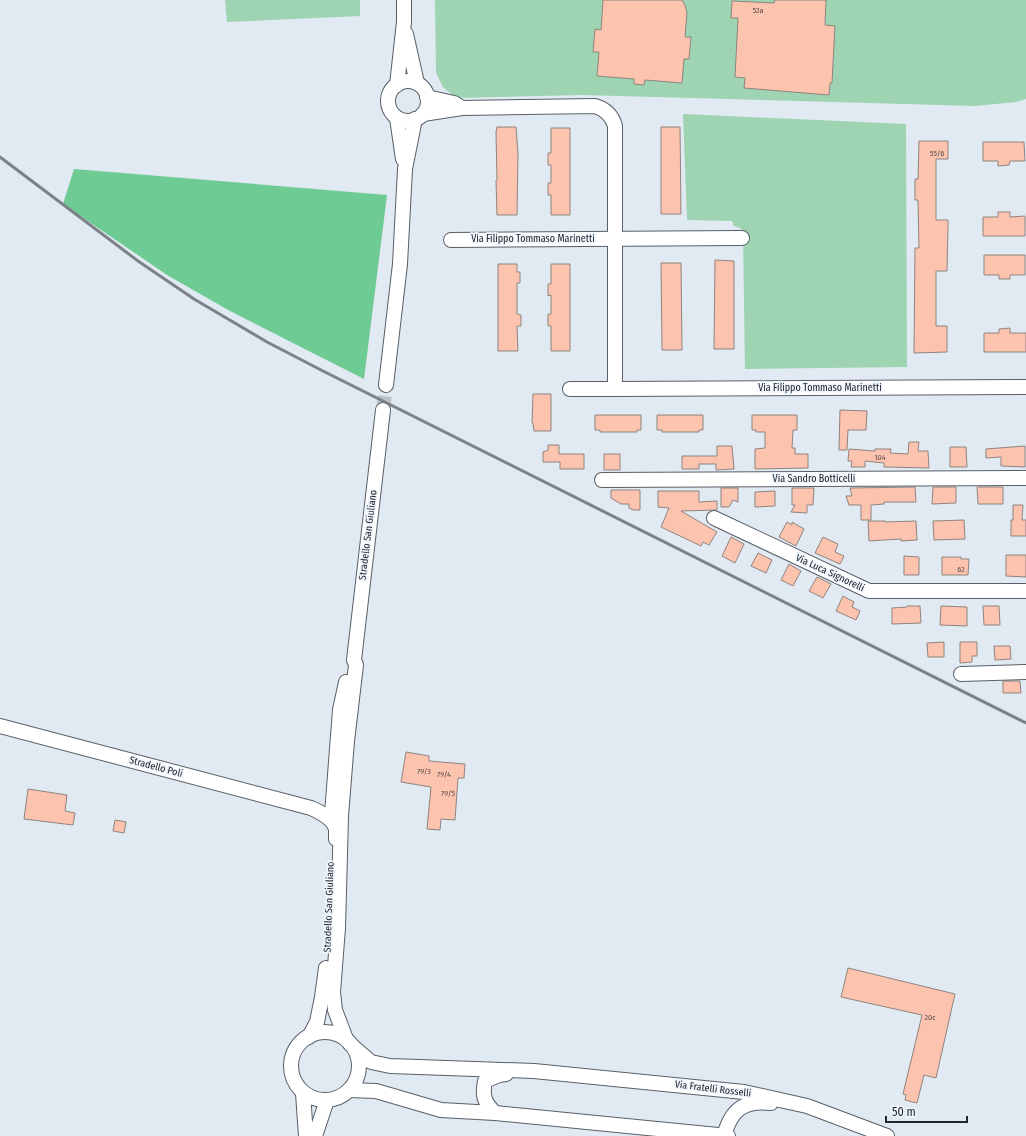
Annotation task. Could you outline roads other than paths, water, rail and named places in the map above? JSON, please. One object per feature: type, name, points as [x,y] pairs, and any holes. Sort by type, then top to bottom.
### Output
[{"type":"street","points":[[397,85],[404,22],[404,0]]},
{"type":"street","points":[[404,22],[417,83],[425,91],[427,97],[427,107],[419,117],[405,169]]},
{"type":"street","points":[[417,83],[406,81],[397,85],[390,92],[388,101],[390,110],[397,118],[406,121],[462,108],[595,106],[602,108],[613,119],[615,126],[615,389]]},
{"type":"street","points":[[427,97],[454,103],[462,108]]},
{"type":"street","points":[[386,385],[400,264],[405,169],[397,118]]},
{"type":"street","name":"Via Filippo Tommaso Marinetti","points":[[451,240],[742,238]]},
{"type":"street","name":"Via Filippo Tommaso Marinetti","points":[[570,389],[1026,387]]},
{"type":"street","name":"Stradello San Giuliano","points":[[348,1042],[335,1010],[333,992],[338,928],[341,816],[356,665],[354,660],[383,410]]},
{"type":"street","name":"Via Sandro Botticelli","points":[[602,480],[1026,478]]},
{"type":"street","name":"Via Luca Signorelli","points":[[714,518],[869,591],[1026,591]]},
{"type":"street","name":"Stradello San Giuliano","points":[[309,1037],[317,1022],[328,952],[330,925],[331,822],[335,766],[340,710],[350,664],[354,660]]},
{"type":"street","points":[[961,674],[1026,672]]},
{"type":"street","name":"Stradello Poli","points":[[0,726],[311,808],[321,812],[331,822]]},
{"type":"street","name":"Stradello San Giuliano","points":[[335,766],[339,763],[343,734],[349,728]]},
{"type":"street","points":[[311,808],[321,804],[328,798],[333,790]]},
{"type":"street","name":"Stradello San Giuliano","points":[[331,822],[336,829],[336,871],[340,876]]},
{"type":"street","points":[[328,1032],[335,1034],[348,1042],[358,1058],[359,1067],[356,1081],[349,1090],[345,1094],[334,1099],[327,1100],[311,1097],[303,1092],[295,1083],[292,1071],[292,1060],[296,1048],[313,1034],[328,1032]]},
{"type":"street","name":"Via Fratelli Rosselli","points":[[348,1042],[371,1062],[390,1066],[534,1071],[744,1092],[807,1106],[886,1136]]},
{"type":"street","name":"Via Fratelli Rosselli","points":[[495,1113],[484,1099],[483,1090],[485,1081],[499,1075],[534,1071]]},
{"type":"street","points":[[349,1090],[376,1091],[441,1110],[495,1113],[726,1136],[731,1116],[742,1107],[759,1102],[807,1106]]},
{"type":"street","points":[[303,1092],[306,1136]]},
{"type":"street","points":[[315,1136],[327,1100]]},
{"type":"street","points":[[634,1126],[638,1132],[668,1136]]},
{"type":"tunnel","points":[[383,410],[386,385]]},
{"type":"railway","points":[[0,157],[138,261],[194,299],[267,342],[1026,723]]}]
